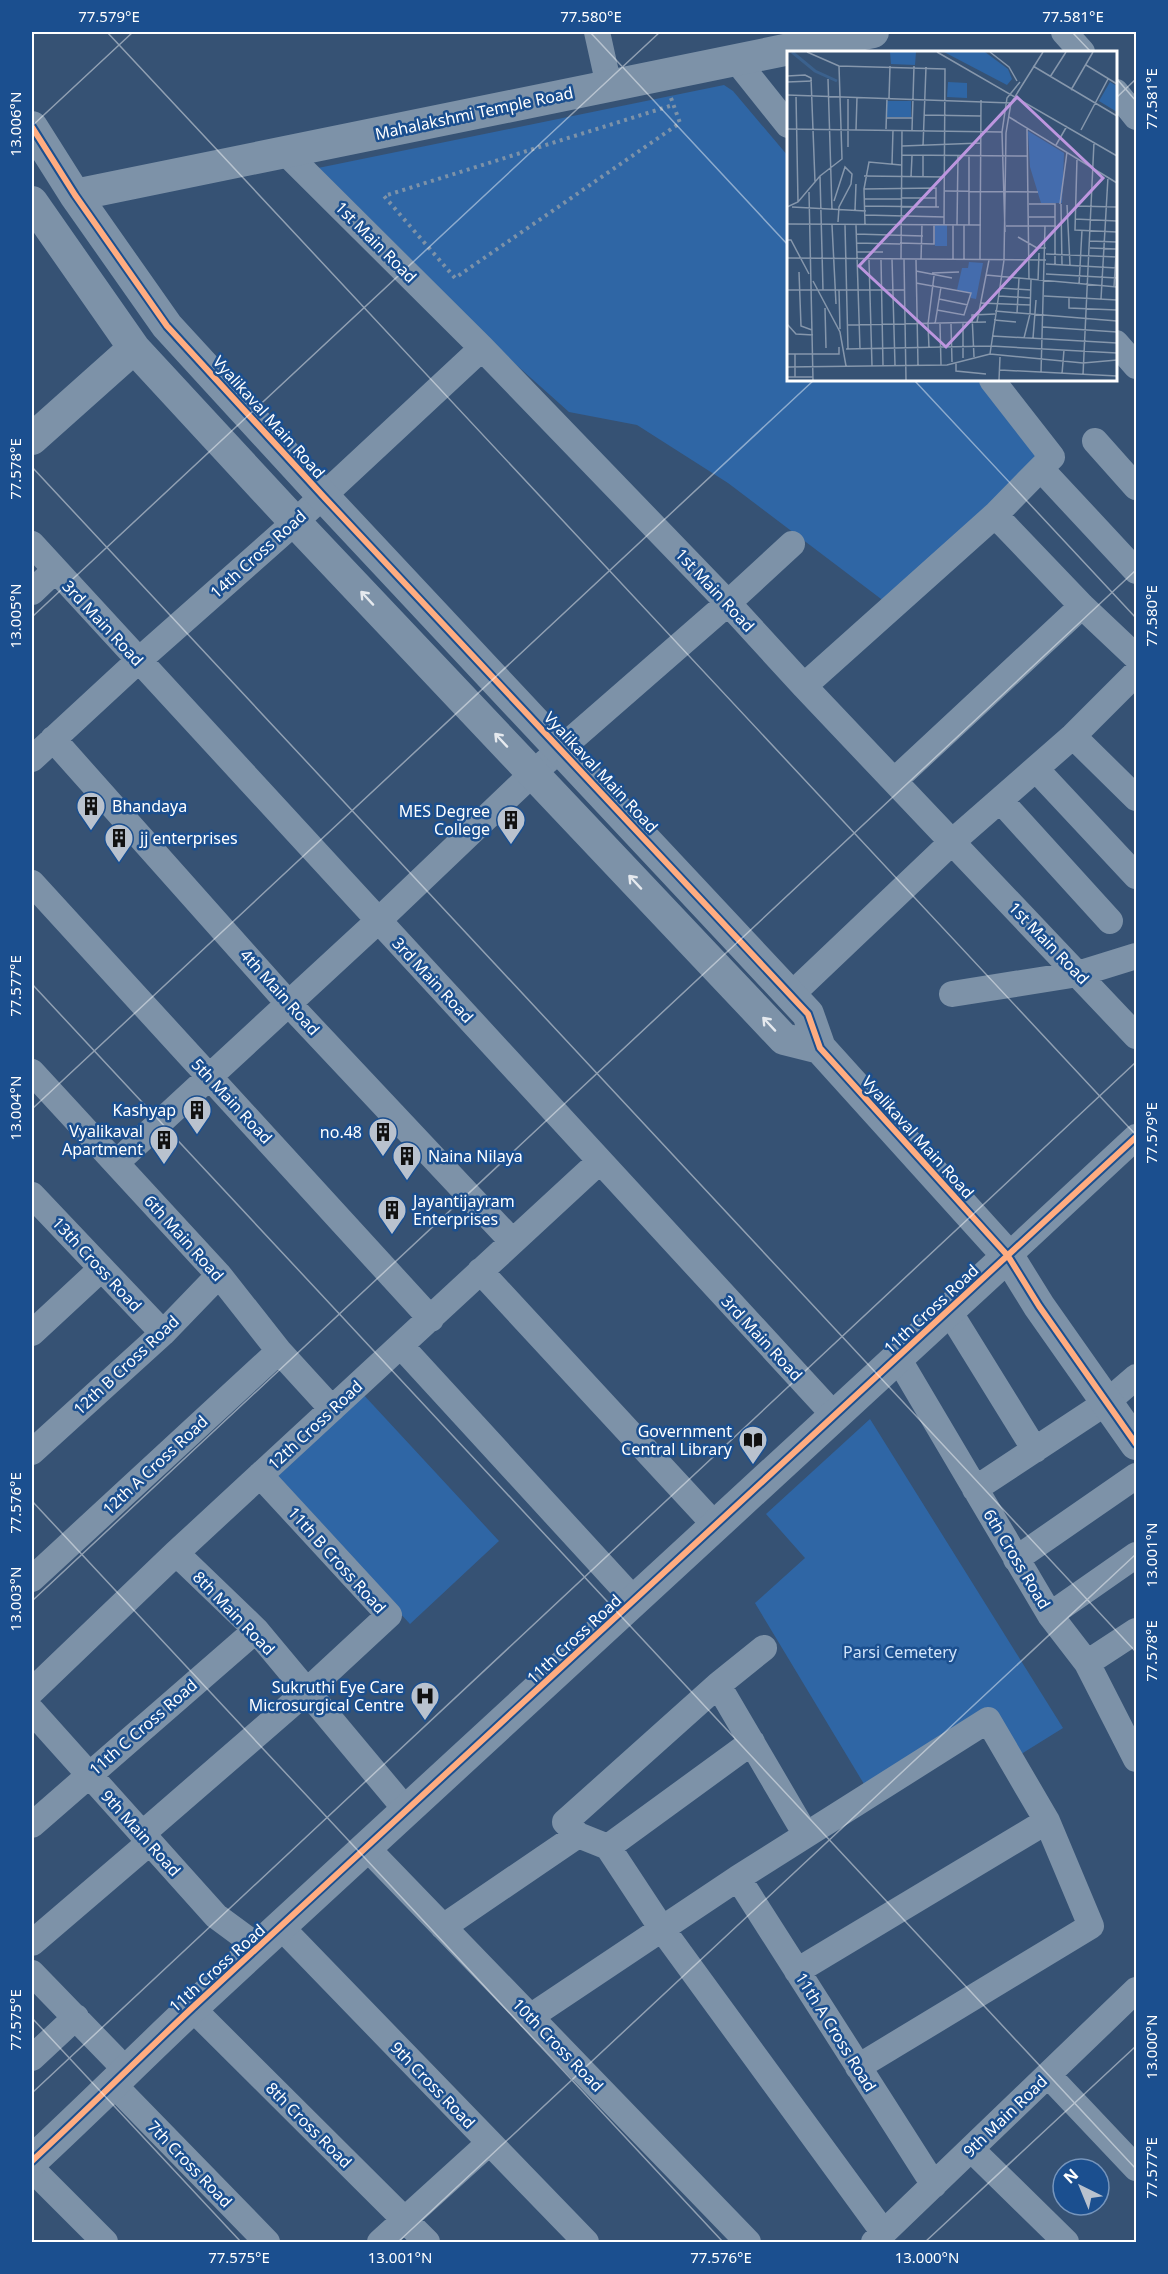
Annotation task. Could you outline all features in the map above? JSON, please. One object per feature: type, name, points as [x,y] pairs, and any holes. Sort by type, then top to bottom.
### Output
[{"type":"street","points":[[597,32],[609,86]]},
{"type":"street","points":[[1064,32],[1081,51]]},
{"type":"street","name":"Mahalakshmi Temple Road","points":[[794,51],[858,41]]},
{"type":"street","name":"Mahalakshmi Temple Road","points":[[75,195],[736,60],[787,52]]},
{"type":"street","points":[[736,60],[787,123]]},
{"type":"street","points":[[1117,93],[1137,117]]},
{"type":"street","name":"Vyalikaval Main Road","points":[[32,127],[75,195],[167,326],[808,1014],[820,1048],[1008,1256],[1039,1306],[1137,1444]]},
{"type":"street","name":"1st Main Road","points":[[285,152],[482,348],[728,603],[1137,1036]]},
{"type":"street","points":[[32,202],[134,348],[295,522],[784,1039],[820,1048]]},
{"type":"street","points":[[1117,344],[1137,366]]},
{"type":"street","points":[[32,439],[134,348]]},
{"type":"street","name":"14th Cross Road","points":[[32,759],[138,661],[295,522],[482,348]]},
{"type":"street","points":[[804,686],[995,515],[1053,457],[993,381]]},
{"type":"street","points":[[1095,441],[1137,488]]},
{"type":"street","points":[[1041,469],[1137,571]]},
{"type":"street","points":[[995,515],[1082,606],[1137,657]]},
{"type":"street","name":"3rd Main Road","points":[[32,544],[54,571],[835,1416]]},
{"type":"street","points":[[116,1163],[378,921],[532,773],[728,603],[792,544]]},
{"type":"street","points":[[32,592],[54,571]]},
{"type":"street","points":[[894,781],[1082,606]]},
{"type":"street","points":[[790,996],[952,842],[1073,736],[1137,673]]},
{"type":"street","points":[[1073,736],[1137,798]]},
{"type":"street","name":"4th Main Road","points":[[53,739],[289,1004],[512,1241]]},
{"type":"street","points":[[1036,769],[1137,876]]},
{"type":"street","points":[[1000,800],[1110,921]]},
{"type":"street","name":"5th Main Road","points":[[32,883],[431,1319]]},
{"type":"street","points":[[952,994],[1078,974],[1137,956]]},
{"type":"street","name":"6th Main Road","points":[[32,1072],[219,1275],[279,1351],[332,1408]]},
{"type":"street","name":"11th Cross Road","points":[[32,2161],[192,2008],[1137,1137]]},
{"type":"street","name":"12th Cross Road","points":[[32,1691],[260,1475],[600,1161]]},
{"type":"street","name":"13th Cross Road","points":[[32,1195],[163,1333]]},
{"type":"street","points":[[32,1333],[101,1269]]},
{"type":"street","points":[[480,1271],[716,1526]]},
{"type":"street","name":"12th B Cross Road","points":[[32,1452],[163,1333],[219,1275]]},
{"type":"street","points":[[949,1311],[1035,1449]]},
{"type":"street","points":[[401,1346],[635,1600]]},
{"type":"street","name":"12th A Cross Road","points":[[32,1579],[279,1351]]},
{"type":"street","name":"6th Cross Road","points":[[898,1358],[1050,1615],[1129,1722],[1137,1759]]},
{"type":"street","points":[[975,1489],[1107,1402],[1137,1377]]},
{"type":"street","name":"11th B Cross Road","points":[[32,1943],[389,1615],[260,1475]]},
{"type":"street","points":[[1016,1559],[1137,1476]]},
{"type":"street","name":"8th Main Road","points":[[176,1554],[256,1630],[407,1811]]},
{"type":"street","points":[[1050,1615],[1137,1555]]},
{"type":"street","name":"11th C Cross Road","points":[[32,1825],[256,1630]]},
{"type":"street","points":[[1087,1663],[1137,1631]]},
{"type":"street","points":[[764,1648],[718,1685],[565,1822],[578,1835],[608,1847],[662,1929],[887,2236]]},
{"type":"street","points":[[718,1685],[806,1835]]},
{"type":"street","name":"9th Main Road","points":[[32,1711],[216,1916],[258,1947]]},
{"type":"street","points":[[530,2017],[738,1878],[988,1720],[1047,1821],[1091,1926],[858,2067]]},
{"type":"street","points":[[608,1847],[752,1742]]},
{"type":"street","points":[[797,1971],[1047,1821]]},
{"type":"street","points":[[443,1927],[578,1835]]},
{"type":"street","name":"10th Cross Road","points":[[367,1848],[748,2242]]},
{"type":"street","name":"11th A Cross Road","points":[[738,1878],[933,2185]]},
{"type":"street","name":"9th Cross Road","points":[[281,1927],[586,2242]]},
{"type":"street","name":"7th Cross Road","points":[[32,1973],[76,2017],[120,2078],[267,2242]]},
{"type":"street","name":"9th Main Road","points":[[887,2236],[933,2185],[1135,1994]]},
{"type":"street","name":"8th Cross Road","points":[[192,2008],[427,2242]]},
{"type":"street","points":[[32,2058],[76,2017]]},
{"type":"street","points":[[1048,2075],[1137,2168]]},
{"type":"street","points":[[380,2242],[489,2143]]},
{"type":"street","points":[[971,2149],[1066,2242]]},
{"type":"street","points":[[32,2169],[105,2242]]},
{"type":"path","points":[[662,75],[674,105],[680,123],[455,278],[384,196],[674,105]]},
{"type":"green space","points":[[724,85],[733,91],[787,155],[787,381],[980,381],[1044,456],[889,605],[728,483],[637,425],[569,412],[449,305],[318,168]]},
{"type":"green space","points":[[361,1392],[499,1541],[410,1624],[272,1475]]},
{"type":"green space","name":"Parsi Cemetery","points":[[870,1419],[1063,1728],[1018,1756],[991,1713],[867,1789],[755,1603],[805,1558],[766,1514]]},
{"type":"cycle path","points":[[32,127],[75,195],[167,326],[808,1014],[820,1048],[1008,1256],[1039,1306],[1136,1444]]},
{"type":"cycle path","points":[[32,2161],[192,2008],[1136,1137]]},
{"type":"place","name":"Bhandaya","points":[[91,832]]},
{"type":"place","name":"MES Degree College","points":[[511,846]]},
{"type":"place","name":"jj enterprises","points":[[119,864]]},
{"type":"place","name":"Kashyap","points":[[197,1136]]},
{"type":"place","name":"no.48","points":[[383,1158]]},
{"type":"place","name":"Vyalikaval Apartment","points":[[164,1166]]},
{"type":"place","name":"Naina Nilaya","points":[[407,1182]]},
{"type":"place","name":"Jayantijayram Enterprises","points":[[392,1236]]},
{"type":"place","name":"Government Central Library","points":[[753,1466]]},
{"type":"place","name":"Sukruthi Eye Care Microsurgical Centre","points":[[425,1722]]}]
